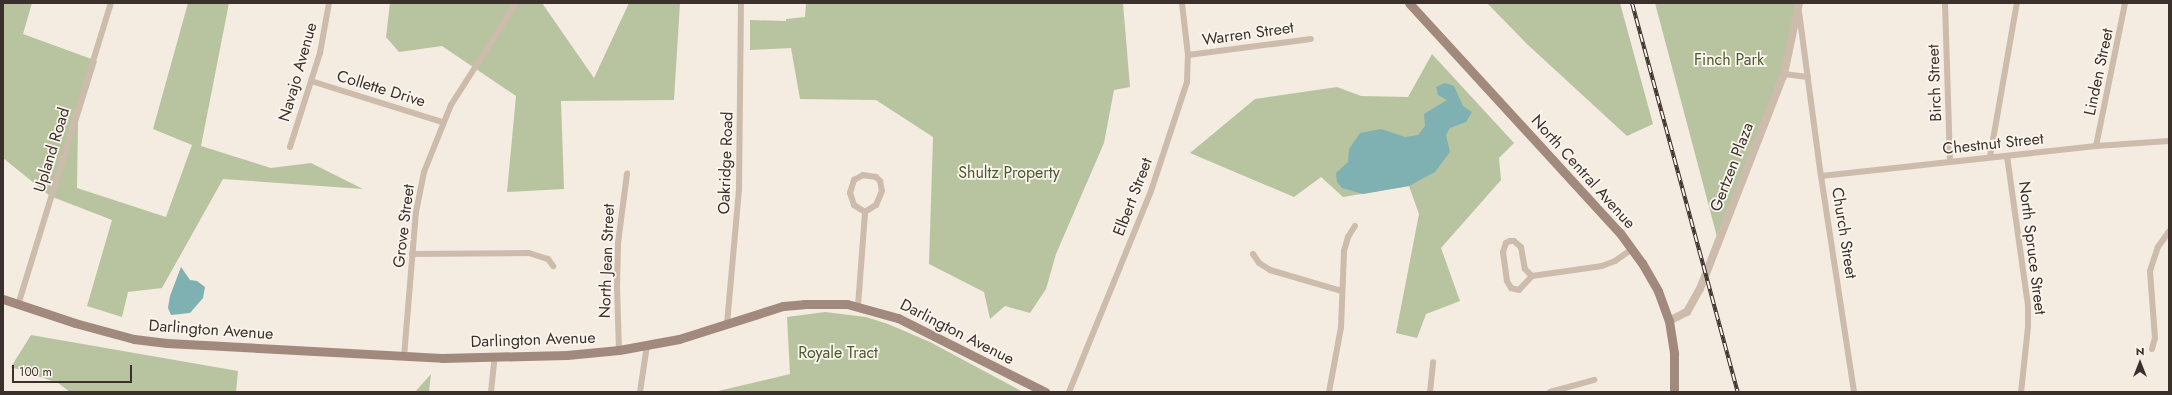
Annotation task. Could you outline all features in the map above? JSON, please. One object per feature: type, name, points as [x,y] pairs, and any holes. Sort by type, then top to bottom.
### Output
[{"type":"main road","name":"North Central Avenue","points":[[1409,3],[1632,249],[1652,278],[1670,321],[1674,354],[1674,392]]},
{"type":"main road","name":"Darlington Avenue","points":[[3,299],[104,332],[140,340],[404,357],[567,355],[619,350],[647,345],[727,324],[762,312],[797,304],[825,303],[858,306],[898,318],[929,332],[1045,392]]},
{"type":"street","name":"Upland Road","points":[[18,305],[111,3]]},
{"type":"street","name":"Navajo Avenue","points":[[290,147],[324,38],[329,3]]},
{"type":"street","name":"Grove Street","points":[[404,357],[418,196],[432,149],[442,122],[463,84],[491,45],[516,3]]},
{"type":"street","name":"Oakridge Road","points":[[727,324],[739,190],[741,3]]},
{"type":"street","name":"Elbert Street","points":[[1069,392],[1151,191],[1187,82],[1188,55],[1182,3]]},
{"type":"street","name":"Birch Street","points":[[1945,3],[1950,161]]},
{"type":"street","points":[[1990,157],[2017,3]]},
{"type":"street","name":"Linden Street","points":[[2096,146],[2125,3]]},
{"type":"street","name":"Gertzen Plaza","points":[[1670,321],[1687,312],[1698,295],[1784,74],[1799,6]]},
{"type":"street","name":"Church Street","points":[[1799,6],[1821,176],[1854,392]]},
{"type":"street","name":"Warren Street","points":[[1188,55],[1311,39]]},
{"type":"street","points":[[1784,74],[1808,77]]},
{"type":"street","name":"Collette Drive","points":[[311,82],[442,122]]},
{"type":"street","name":"Chestnut Street","points":[[1821,176],[2096,146],[2169,141]]},
{"type":"street","name":"North Spruce Street","points":[[2007,156],[2028,306],[2028,335],[2021,392]]},
{"type":"street","name":"North Jean Street","points":[[619,350],[617,288],[618,243],[627,174]]},
{"type":"street","points":[[863,175],[876,177],[880,181],[882,191],[876,205],[865,212],[854,205],[850,193],[854,180],[863,175]]},
{"type":"street","points":[[858,306],[865,212]]},
{"type":"street","points":[[1329,392],[1341,328],[1344,251],[1348,237],[1355,226]]},
{"type":"street","points":[[2152,349],[2155,338],[2150,271],[2158,247],[2169,231]]},
{"type":"street","points":[[1532,276],[1525,269],[1518,243],[1514,241],[1506,243],[1503,252],[1507,281],[1511,288],[1519,290],[1532,276],[1602,266],[1615,261],[1632,249]]},
{"type":"street","points":[[412,254],[529,253],[548,259],[553,266]]},
{"type":"street","points":[[1253,254],[1259,263],[1270,270],[1342,291]]},
{"type":"street","points":[[640,392],[647,345]]},
{"type":"street","points":[[491,392],[495,356]]},
{"type":"street","points":[[1430,392],[1433,362]]},
{"type":"street","points":[[1550,392],[1594,380]]},
{"type":"green space","points":[[3,3],[32,3],[23,34],[97,61],[78,122],[77,188],[166,217],[192,145],[153,129],[188,3],[229,3],[201,146],[271,168],[311,163],[363,189],[223,179],[162,288],[128,292],[122,317],[87,306],[112,220],[50,196],[3,158]]},
{"type":"green space","points":[[390,3],[542,3],[594,78],[629,3],[680,3],[674,100],[561,101],[564,189],[507,192],[516,96],[442,46],[399,52],[386,37]]},
{"type":"green space","name":"Shultz Property","points":[[806,3],[1123,3],[1130,87],[1114,90],[1104,143],[1056,254],[1046,289],[1030,313],[1005,306],[990,319],[984,292],[929,264],[933,137],[876,100],[800,99],[791,48],[750,50],[750,20],[786,21],[786,19],[805,17]]},
{"type":"green space","points":[[1487,3],[1620,3],[1653,124],[1627,136],[1528,45]]},
{"type":"green space","name":"Finch Park","points":[[1655,3],[1798,3],[1784,76],[1720,248]]},
{"type":"green space","points":[[1432,54],[1514,143],[1499,158],[1501,180],[1441,248],[1460,301],[1426,314],[1417,338],[1396,333],[1419,214],[1409,186],[1343,197],[1321,177],[1294,197],[1190,153],[1255,99],[1337,87],[1361,96],[1408,97]]},
{"type":"green space","name":"Royale Tract","points":[[825,312],[866,317],[888,324],[930,342],[1023,392],[714,392],[790,374],[787,317]]},
{"type":"green space","points":[[31,335],[238,371],[236,392],[70,392],[58,383],[11,367]]},
{"type":"green space","points":[[431,374],[429,392],[415,392]]},
{"type":"water","points":[[1445,83],[1454,86],[1463,106],[1472,112],[1466,122],[1450,128],[1446,135],[1450,152],[1435,172],[1409,186],[1363,194],[1342,188],[1337,182],[1336,173],[1348,162],[1349,149],[1360,133],[1381,129],[1405,137],[1418,135],[1425,126],[1424,114],[1447,100],[1438,95],[1436,87]]},
{"type":"water","points":[[181,267],[190,280],[197,281],[205,287],[203,298],[190,313],[171,315],[168,308],[170,296]]},
{"type":"railway","points":[[1632,3],[1738,392]]}]
